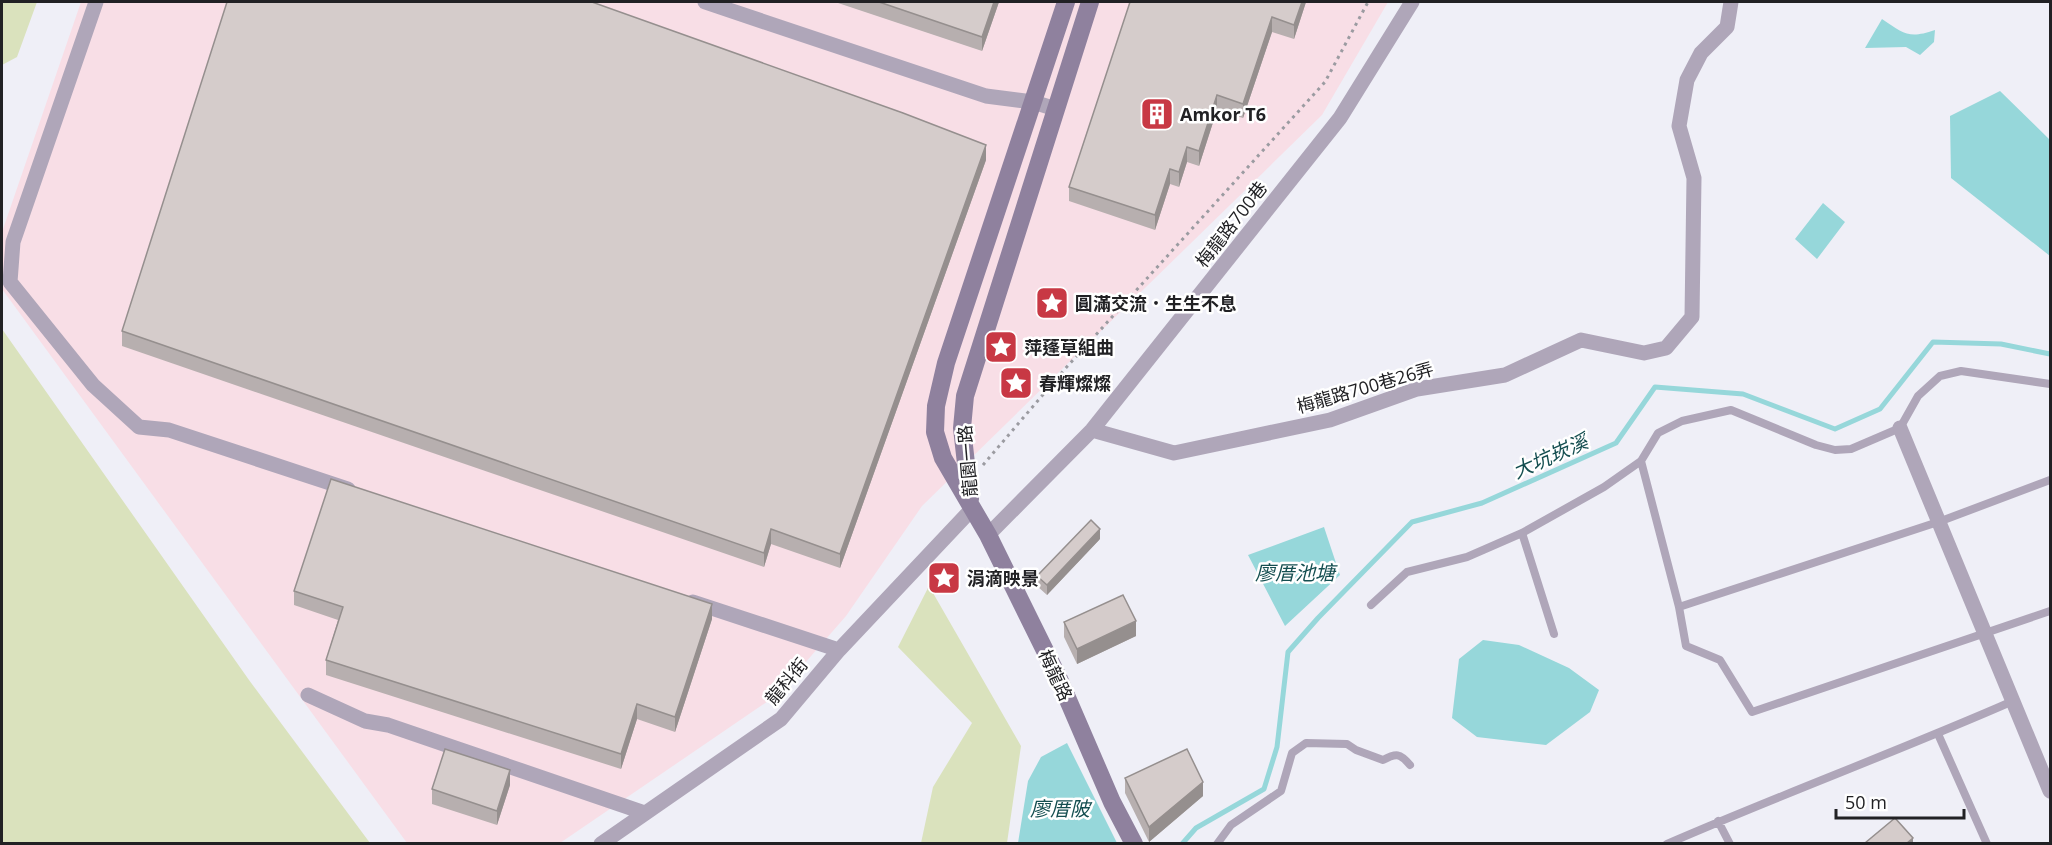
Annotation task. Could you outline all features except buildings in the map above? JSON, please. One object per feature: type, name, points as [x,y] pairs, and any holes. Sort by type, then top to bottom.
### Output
[{"type":"street","points":[[96,2],[13,242],[10,282],[93,385],[139,427],[170,430],[364,495]]},
{"type":"street","points":[[705,2],[986,96],[1033,102],[1056,109]]},
{"type":"street","name":"龍園一路","points":[[971,510],[943,458],[935,432],[936,406],[946,363],[1066,2]]},
{"type":"street","name":"龍園一路","points":[[971,510],[962,428],[965,396],[1090,2]]},
{"type":"street","name":"梅龍路700巷","points":[[988,535],[1092,430],[1341,118],[1413,2]]},
{"type":"street","name":"梅龍路700巷26弄","points":[[1092,430],[1174,453],[1330,420],[1418,389],[1505,375],[1581,340],[1644,353],[1666,348],[1692,317],[1694,178],[1679,126],[1687,80],[1701,53],[1727,27],[1731,2]]},
{"type":"street","points":[[1900,428],[1941,521],[2050,791]]},
{"type":"street","name":"梅龍路","points":[[971,510],[988,535],[1059,679],[1112,802],[1134,843]]},
{"type":"street","name":"龍科街","points":[[601,843],[781,719],[839,650],[971,510]]},
{"type":"street","points":[[681,598],[839,650]]},
{"type":"street","points":[[308,695],[364,721],[388,725],[645,813]]},
{"type":"lane","points":[[1371,605],[1407,572],[1467,557],[1522,533],[1604,487],[1641,461],[1658,433],[1682,421],[1731,410],[1835,450],[1851,449],[1900,428],[1918,396],[1940,376],[1961,371],[2050,384]]},
{"type":"lane","points":[[1641,461],[1679,607],[1686,646],[1720,660],[1752,712],[2050,610]]},
{"type":"lane","points":[[1679,607],[1941,521],[2050,480]]},
{"type":"lane","points":[[1522,533],[1554,634]]},
{"type":"lane","points":[[1667,843],[1797,788],[1938,734],[2013,701]]},
{"type":"lane","points":[[1938,734],[1987,843]]},
{"type":"lane","points":[[1216,843],[1231,825],[1281,791],[1292,753],[1306,743],[1347,744],[1356,750],[1383,760],[1395,754],[1402,755],[1410,765]]},
{"type":"lane","points":[[1718,821],[1730,843]]},
{"type":"path","points":[[968,483],[1064,370],[1325,82],[1368,2]]},
{"type":"shaded area","points":[[81,2],[1388,2],[1322,115],[922,506],[846,616],[777,695],[560,843],[407,843],[2,289],[2,232]]},
{"type":"green space","points":[[2,2],[37,2],[17,57],[2,65]]},
{"type":"green space","points":[[2,329],[249,680],[370,843],[2,843]]},
{"type":"green space","points":[[929,586],[1021,746],[1007,843],[921,843],[933,787],[972,723],[898,647]]},
{"type":"water","points":[[1882,19],[1907,34],[1935,30],[1934,42],[1920,55],[1906,47],[1865,48]]},
{"type":"water","points":[[2000,91],[2050,140],[2050,256],[1951,178],[1950,116]]},
{"type":"water","points":[[1823,203],[1845,222],[1817,259],[1795,239]]},
{"type":"water","name":"廖厝池塘","points":[[1324,527],[1340,575],[1285,626],[1248,555]]},
{"type":"water","points":[[1483,640],[1519,645],[1569,668],[1599,690],[1590,712],[1546,745],[1477,737],[1452,718],[1459,659]]},
{"type":"water","name":"廖厝陂","points":[[1067,743],[1117,843],[1018,843],[1028,781],[1041,757]]},
{"type":"waterway","name":"大坑崁溪","points":[[1182,844],[1196,828],[1264,789],[1277,747],[1288,652],[1412,522],[1482,503],[1616,443],[1655,387],[1743,394],[1835,429],[1880,409],[1933,342],[2001,344],[2050,354]]},
{"type":"place","name":"Amkor T6","points":[[1157,114]]},
{"type":"place","name":"圓滿交流．生生不息","points":[[1052,303]]},
{"type":"place","name":"萍蓬草組曲","points":[[1001,347]]},
{"type":"place","name":"春輝燦燦","points":[[1016,383]]},
{"type":"place","name":"涓滴映景","points":[[944,578]]}]
